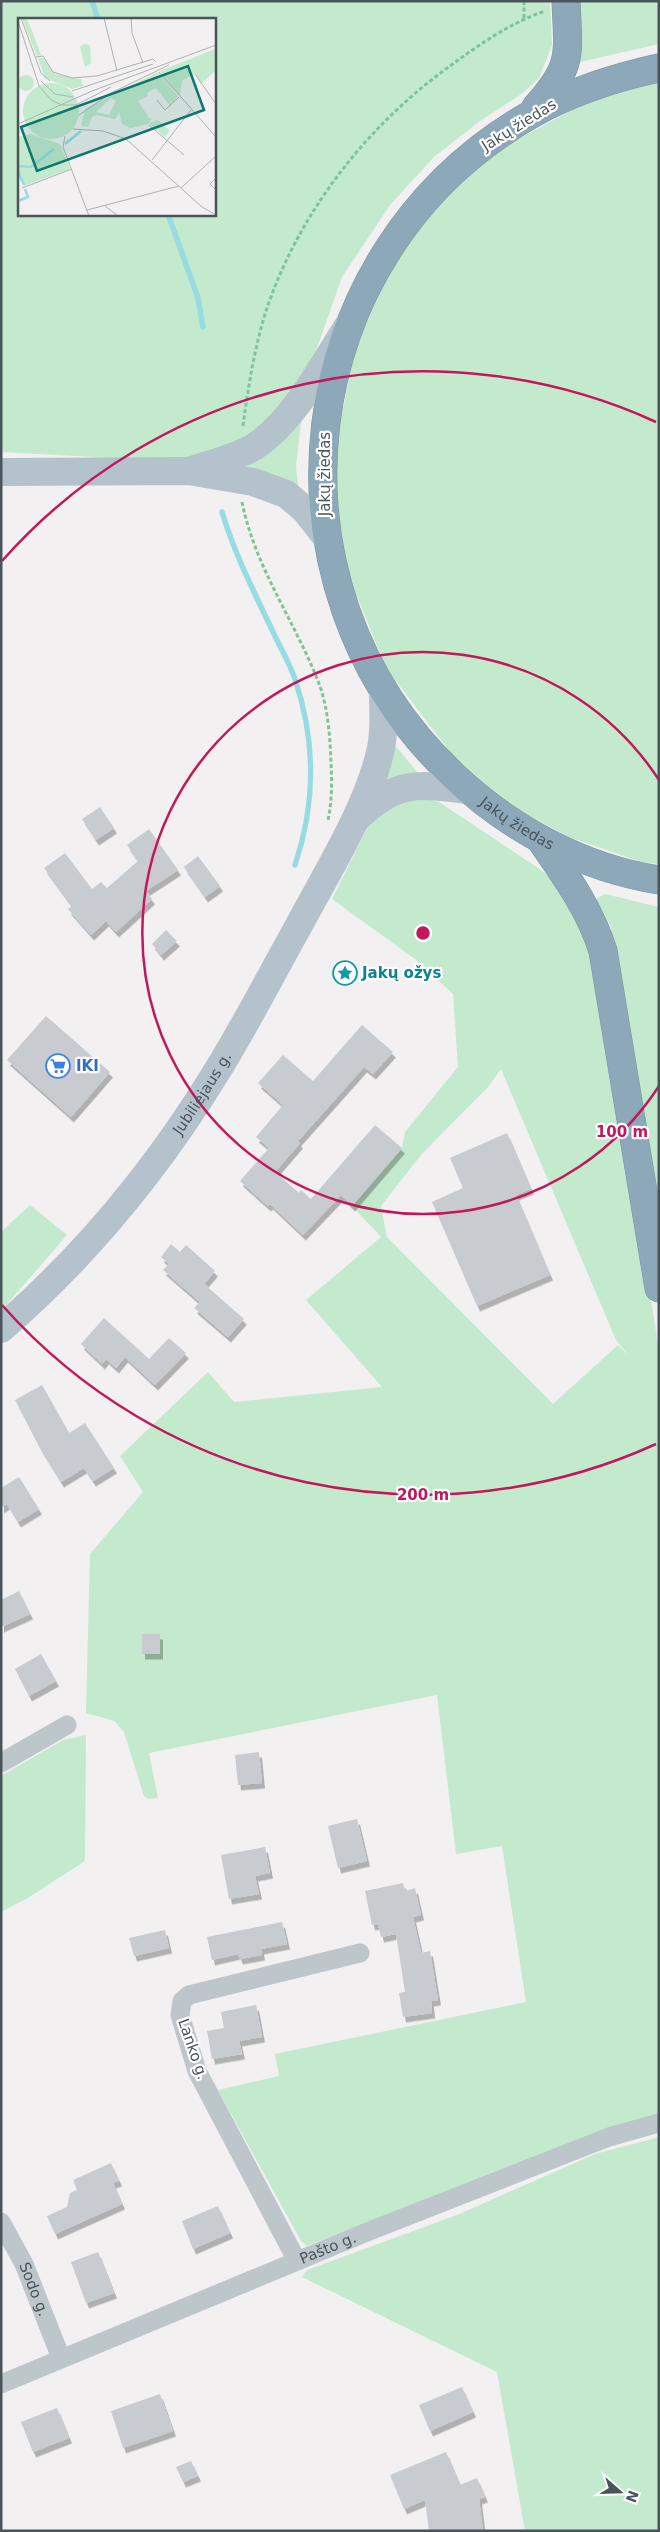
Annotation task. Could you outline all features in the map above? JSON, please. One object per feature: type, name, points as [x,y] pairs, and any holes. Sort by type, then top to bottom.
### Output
[{"type":"highway","points":[[530,115],[556,85],[566,62],[566,1]]},
{"type":"highway","name":"Jakų žiedas","points":[[659,68],[595,85],[530,115],[481,147],[418,208],[394,239],[372,276],[350,323],[330,393],[324,430],[322,498],[326,537],[334,577],[348,619],[364,657],[383,691],[405,724],[433,756],[468,790],[508,820],[540,839],[582,858],[618,870],[659,880]]},
{"type":"highway","points":[[540,839],[583,903],[596,926],[603,951],[659,1288]]},
{"type":"main road","points":[[189,471],[252,448],[269,436],[283,422],[350,323]]},
{"type":"main road","points":[[1,472],[189,471],[267,486],[286,494],[305,510],[326,537]]},
{"type":"main road","name":"Jubiliejaus g.","points":[[1,1329],[26,1308],[104,1226],[173,1137],[213,1077],[254,1007],[353,822],[371,779],[381,747],[383,691]]},
{"type":"main road","points":[[353,822],[386,794],[408,786],[468,790]]},
{"type":"street","points":[[1,1763],[67,1725]]},
{"type":"street","name":"Lanko g.","points":[[297,2261],[197,2071],[180,2015],[182,2001],[189,1995],[360,1953]]},
{"type":"street","name":"Pašto g.","points":[[1,2384],[297,2261],[608,2137],[659,2123]]},
{"type":"street","name":"Sodo g.","points":[[1,2222],[24,2264],[61,2358]]},
{"type":"path","points":[[524,1],[524,18]]},
{"type":"green space","points":[[1,1],[550,1],[552,45],[539,78],[523,93],[480,121],[434,157],[390,205],[342,277],[305,382],[256,437],[186,458],[151,460],[1,452]]},
{"type":"green space","points":[[578,1],[659,1],[659,44],[580,62]]},
{"type":"green space","points":[[659,81],[659,864],[641,862],[569,837],[522,812],[485,784],[450,752],[386,668],[345,566],[332,490],[338,435],[355,349],[394,262],[449,191],[504,147],[581,105]]},
{"type":"green space","points":[[302,414],[296,467],[299,491],[226,466]]},
{"type":"green space","points":[[393,743],[418,773],[379,788]]},
{"type":"green space","points":[[421,796],[439,802],[538,868],[563,888],[582,916],[613,1056],[659,1351],[659,2114],[611,2127],[307,2246],[301,2241],[218,2090],[279,2076],[275,2054],[526,2002],[502,1846],[456,1854],[437,1695],[149,1753],[158,1798],[148,1799],[144,1796],[124,1732],[114,1721],[86,1713],[90,1554],[143,1492],[120,1456],[208,1372],[234,1402],[382,1387],[306,1300],[381,1237],[352,1206],[402,1148],[405,1132],[458,1067],[453,994],[415,959],[332,899],[371,820],[386,804]],"holes":[[[501,1069],[616,1340],[629,1356],[618,1345],[553,1404],[387,1237],[381,1206],[421,1155],[488,1087]]]},
{"type":"green space","points":[[605,894],[659,907],[659,1213],[611,927],[596,899]]},
{"type":"green space","points":[[30,1205],[67,1235],[1,1311],[1,1232]]},
{"type":"green space","points":[[86,1735],[85,1861],[26,1899],[1,1912],[1,1776],[63,1740]]},
{"type":"green space","points":[[659,2137],[659,2531],[525,2531],[497,2372],[302,2277],[307,2270],[457,2215],[595,2154]]},
{"type":"building","points":[[100,807],[114,828],[96,840],[82,819]]},
{"type":"building","points":[[149,829],[178,870],[146,891],[152,899],[116,932],[106,921],[91,935],[68,909],[72,906],[44,868],[65,853],[92,889],[101,882],[107,888],[138,861],[127,845]]},
{"type":"building","points":[[198,856],[220,886],[205,897],[184,867]]},
{"type":"building","points":[[166,930],[177,941],[161,955],[152,944]]},
{"type":"building","name":"IKI","points":[[46,1016],[110,1072],[71,1117],[7,1060]]},
{"type":"building","points":[[362,1025],[393,1052],[373,1074],[364,1067],[298,1141],[300,1143],[275,1172],[299,1193],[301,1190],[311,1199],[375,1125],[402,1148],[352,1206],[341,1195],[303,1235],[270,1204],[268,1206],[240,1181],[269,1148],[256,1137],[283,1105],[258,1083],[283,1055],[313,1081]]},
{"type":"building","points":[[507,1133],[531,1189],[516,1195],[550,1275],[477,1306],[432,1202],[463,1188],[450,1158]]},
{"type":"building","points":[[171,1244],[180,1252],[186,1245],[215,1271],[204,1284],[244,1319],[228,1337],[194,1308],[200,1302],[163,1270],[169,1264],[161,1257]]},
{"type":"building","points":[[104,1318],[149,1359],[169,1338],[186,1353],[155,1385],[125,1357],[116,1368],[106,1359],[102,1364],[81,1344]]},
{"type":"building","points":[[42,1385],[69,1433],[85,1423],[114,1468],[93,1481],[84,1468],[61,1482],[41,1450],[15,1400]]},
{"type":"building","points":[[19,1477],[39,1509],[18,1522],[7,1504],[1,1508],[1,1488]]},
{"type":"building","points":[[19,1591],[30,1614],[1,1627],[1,1600]]},
{"type":"building","points":[[142,1634],[160,1634],[160,1654],[142,1654]]},
{"type":"building","points":[[41,1654],[56,1681],[29,1696],[15,1669]]},
{"type":"building","points":[[259,1752],[262,1783],[238,1785],[235,1755]]},
{"type":"building","points":[[357,1819],[367,1861],[338,1868],[328,1826]]},
{"type":"building","points":[[265,1847],[270,1873],[255,1876],[259,1894],[229,1899],[221,1855]]},
{"type":"building","points":[[403,1883],[405,1891],[415,1888],[421,1915],[413,1917],[421,1953],[430,1951],[438,2000],[431,2001],[432,2013],[403,2017],[399,1993],[405,1992],[396,1934],[381,1937],[378,1924],[372,1925],[365,1891]]},
{"type":"building","points":[[282,1922],[287,1944],[261,1949],[262,1955],[240,1959],[238,1954],[212,1960],[207,1937]]},
{"type":"building","points":[[165,1930],[169,1948],[134,1956],[129,1938]]},
{"type":"building","points":[[256,2005],[262,2037],[239,2041],[242,2054],[212,2059],[207,2031],[224,2028],[221,2012]]},
{"type":"building","points":[[111,2163],[119,2181],[113,2183],[122,2204],[55,2234],[47,2216],[67,2207],[70,2193],[77,2190],[73,2180]]},
{"type":"building","points":[[218,2206],[230,2233],[193,2249],[182,2221]]},
{"type":"building","points":[[98,2252],[114,2293],[86,2303],[71,2262]]},
{"type":"building","points":[[462,2387],[473,2412],[430,2431],[419,2405]]},
{"type":"building","points":[[160,2394],[173,2431],[123,2448],[111,2411]]},
{"type":"building","points":[[57,2408],[69,2438],[33,2452],[21,2422]]},
{"type":"building","points":[[446,2452],[460,2485],[477,2478],[485,2497],[479,2499],[483,2531],[429,2531],[425,2500],[404,2509],[390,2475]]},
{"type":"building","points":[[191,2461],[198,2476],[183,2482],[176,2467]]},
{"type":"waterway","points":[[92,1],[98,18]]},
{"type":"waterway","points":[[168,215],[198,298],[203,327]]},
{"type":"waterway","points":[[222,512],[246,574],[293,673],[307,726],[310,749],[310,795],[302,842],[295,865]]},
{"type":"place","name":"Jakų ožys","points":[[345,973]]},
{"type":"place","name":"IKI","points":[[58,1066]]}]
